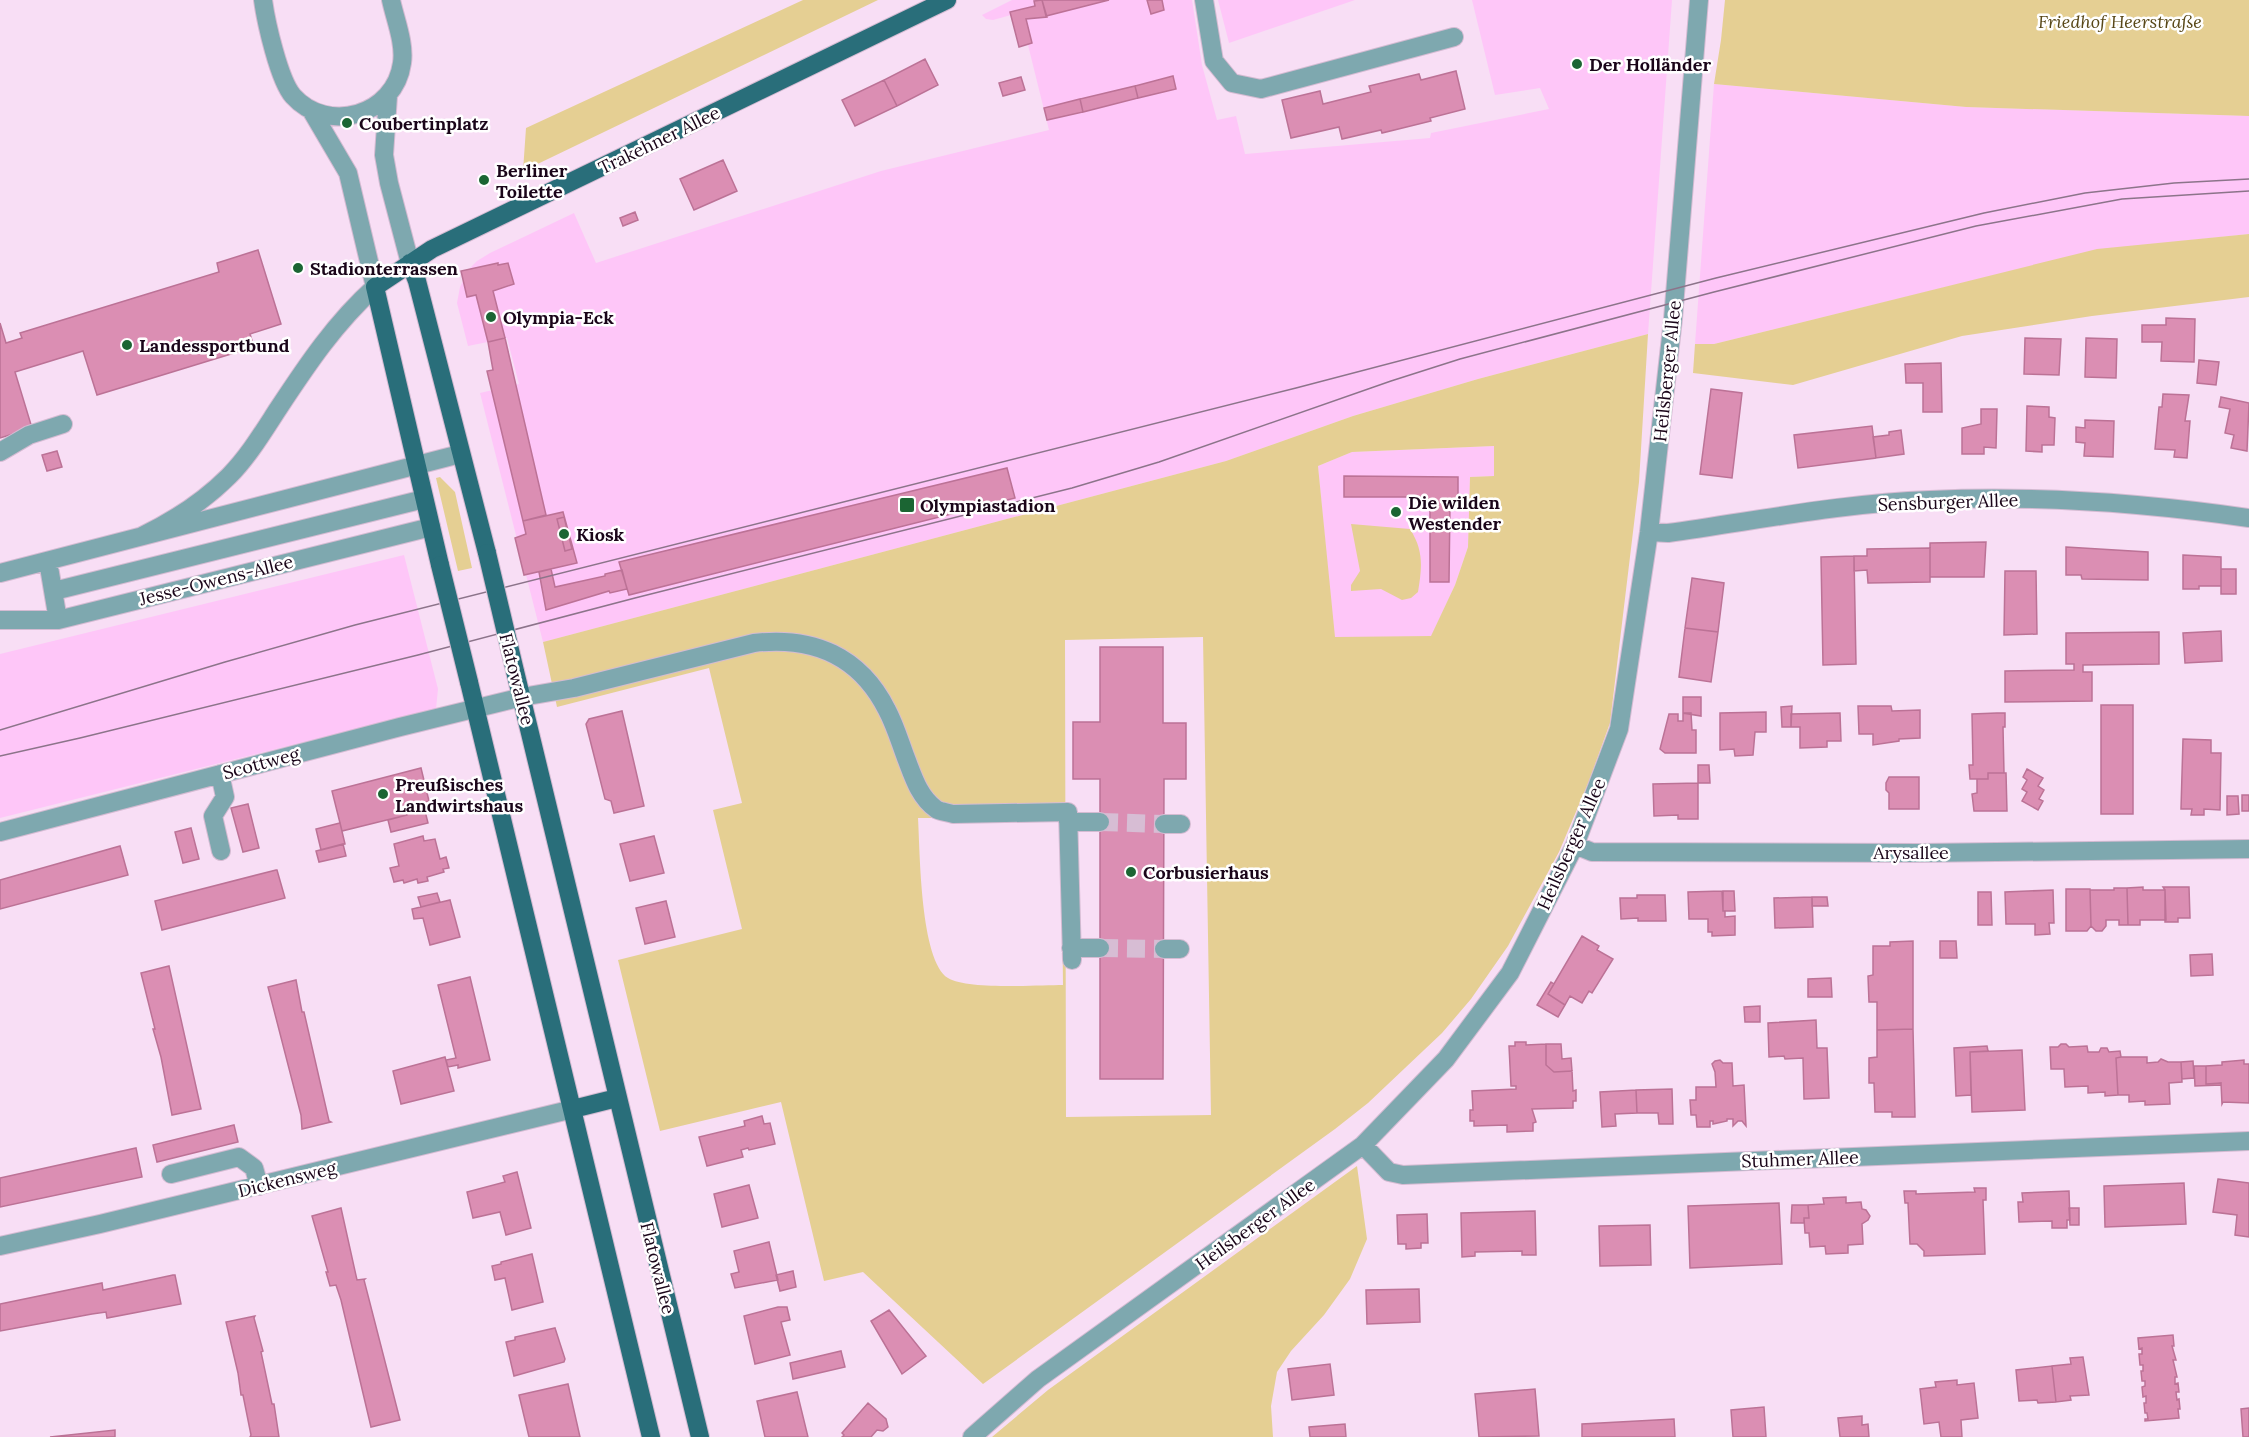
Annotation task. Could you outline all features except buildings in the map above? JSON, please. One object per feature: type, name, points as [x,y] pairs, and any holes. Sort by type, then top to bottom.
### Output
[{"type":"main road","name":"Trakehner Allee","points":[[375,287],[432,249],[947,0]]},
{"type":"main road","name":"Flatowallee","points":[[410,263],[417,281],[459,454],[487,553],[700,1437]]},
{"type":"main road","points":[[375,287],[424,499],[651,1437]]},
{"type":"main road","points":[[573,1109],[617,1098]]},
{"type":"street","points":[[263,0],[281,75],[292,95],[311,110],[333,117],[357,115],[369,111],[387,96],[397,80],[403,51],[391,0]]},
{"type":"street","points":[[1204,0],[1214,61],[1232,83],[1261,89],[1454,37]]},
{"type":"street","name":"Heilsberger Allee","points":[[972,1437],[1038,1379],[1363,1145],[1446,1059],[1503,983],[1575,844],[1619,729],[1649,532],[1674,319],[1699,0]]},
{"type":"street","points":[[387,96],[384,155],[410,263]]},
{"type":"street","points":[[142,536],[174,520],[195,506],[230,475],[253,446],[321,345],[357,303],[375,287],[348,172],[311,110]]},
{"type":"street","points":[[0,452],[29,435],[63,424]]},
{"type":"street","points":[[0,573],[459,454]]},
{"type":"street","name":"Sensburger Allee","points":[[1649,532],[1668,533],[1847,507],[1940,499],[2007,498],[2078,501],[2177,508],[2249,518]]},
{"type":"street","points":[[54,591],[424,499]]},
{"type":"street","name":"Jesse-Owens-Allee","points":[[0,620],[57,620],[431,527]]},
{"type":"street","points":[[48,561],[57,620]]},
{"type":"street","name":"Scottweg","points":[[0,832],[476,708],[574,688],[754,643],[774,641],[802,642],[821,648],[845,660],[866,677],[887,710],[916,786],[938,810],[953,813],[1068,817],[1100,822]]},
{"type":"street","points":[[220,774],[225,797],[213,816],[221,851]]},
{"type":"street","points":[[1068,817],[1071,954],[1100,948]]},
{"type":"street","name":"Arysallee","points":[[1575,844],[1592,852],[1920,853],[2249,849]]},
{"type":"street","name":"Dickensweg","points":[[0,1245],[100,1224],[573,1109]]},
{"type":"street","name":"Stuhmer Allee","points":[[1363,1145],[1389,1172],[1403,1175],[2249,1140]]},
{"type":"street","points":[[171,1174],[239,1157],[254,1168],[259,1186]]},
{"type":"shaded area","points":[[1012,0],[1192,0],[1202,65],[1217,120],[1236,116],[1245,154],[1430,138],[1431,133],[1549,109],[1540,88],[1495,95],[1472,0],[1672,0],[1648,334],[1478,379],[1353,416],[1226,461],[543,642],[480,393],[519,384],[507,338],[468,346],[457,303],[460,287],[469,269],[490,253],[574,213],[596,263],[881,171],[1049,130],[1028,45],[1019,47],[1011,15],[993,20],[986,19],[982,15]]},
{"type":"shaded area","points":[[1218,0],[1355,0],[1229,43]]},
{"type":"shaded area","points":[[1714,84],[1966,107],[2249,116],[2249,234],[2097,250],[1714,344],[1695,344]]},
{"type":"shaded area","name":"Die wilden Westender","points":[[1495,446],[1494,476],[1470,477],[1468,547],[1455,585],[1431,637],[1334,638],[1318,466],[1352,452]]},
{"type":"shaded area","points":[[404,555],[438,689],[436,709],[0,818],[0,654]]},
{"type":"green space","points":[[803,0],[878,0],[523,171],[526,128]]},
{"type":"green space","name":"Friedhof Heerstraße","points":[[1725,0],[2249,0],[2249,116],[1966,107],[1714,84]]},
{"type":"green space","points":[[2249,234],[2249,297],[2092,316],[1962,336],[1793,385],[1693,373],[1695,344],[1714,344],[2097,249]]},
{"type":"green space","points":[[1648,334],[1639,482],[1610,723],[1559,852],[1508,946],[1471,999],[1442,1033],[1368,1103],[983,1384],[863,1272],[824,1281],[781,1102],[660,1131],[618,960],[742,929],[713,810],[742,803],[709,668],[557,707],[543,642],[1226,461],[1353,416],[1478,379]],"holes":[[[1494,446],[1494,476],[1470,477],[1468,547],[1455,585],[1431,636],[1335,637],[1318,466],[1352,452]],[[1203,637],[1211,1115],[1066,1117],[1065,640]],[[918,818],[1061,818],[1063,985],[987,985],[958,982],[948,978],[939,968],[932,950],[923,904]]]},
{"type":"green space","points":[[440,477],[455,492],[472,568],[458,571],[436,478]]},
{"type":"green space","points":[[1351,524],[1410,529],[1418,545],[1421,559],[1418,592],[1411,598],[1402,600],[1381,589],[1351,591],[1351,585],[1360,571]]},
{"type":"green space","points":[[1357,1166],[1367,1239],[1350,1279],[1324,1315],[1291,1351],[1277,1372],[1271,1406],[1273,1437],[992,1437],[1048,1390]]},
{"type":"tunnel","points":[[1100,822],[1164,824]]},
{"type":"tunnel","points":[[1100,948],[1164,949]]},
{"type":"tram line","points":[[0,730],[355,625],[1296,388],[1716,278],[1984,213],[2085,193],[2174,183],[2249,179]]},
{"type":"tram line","points":[[0,756],[418,655],[1072,488],[1159,462],[1460,359],[1976,226],[2122,199],[2249,191]]},
{"type":"place","name":"Der Holländer","points":[[1577,64]]},
{"type":"place","name":"Coubertinplatz","points":[[347,123]]},
{"type":"place","name":"Berliner Toilette","points":[[484,180]]},
{"type":"place","name":"Stadionterrassen","points":[[298,268]]},
{"type":"place","name":"Olympia-Eck","points":[[491,317]]},
{"type":"place","name":"Landessportbund","points":[[127,345]]},
{"type":"place","name":"Olympiastadion","points":[[907,505]]},
{"type":"place","name":"Die wilden Westender","points":[[1396,512]]},
{"type":"place","name":"Kiosk","points":[[564,534]]},
{"type":"place","name":"Preußisches Landwirtshaus","points":[[383,794]]},
{"type":"place","name":"Corbusierhaus","points":[[1131,872]]}]
